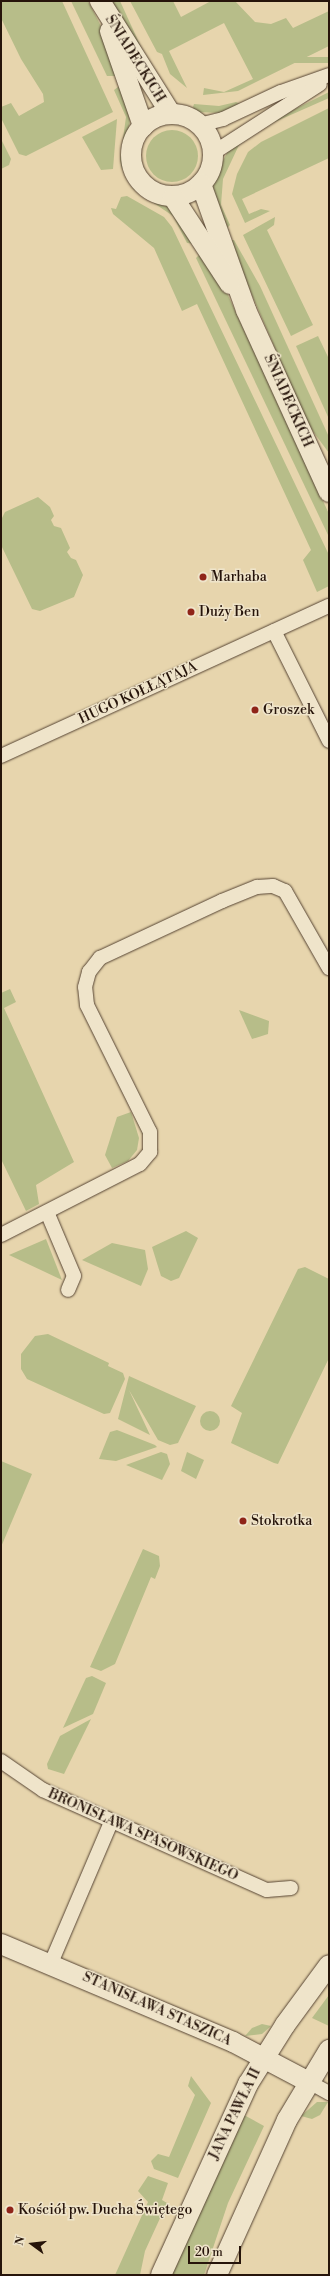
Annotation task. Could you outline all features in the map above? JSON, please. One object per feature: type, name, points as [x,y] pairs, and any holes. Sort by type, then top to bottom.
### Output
[{"type":"street","name":"ŚNIADECKICH","points":[[100,2],[171,114]]},
{"type":"street","name":"ŚNIADECKICH","points":[[100,2],[144,126]]},
{"type":"street","points":[[199,125],[223,119],[281,92],[329,75]]},
{"type":"street","points":[[213,153],[329,79]]},
{"type":"street","points":[[171,114],[187,117],[199,125],[209,138],[213,153],[210,170],[201,184],[188,193],[173,196],[154,193],[135,173],[131,151],[144,126],[171,114]]},
{"type":"street","name":"ŚNIADECKICH","points":[[201,184],[246,310],[329,492]]},
{"type":"street","name":"ŚNIADECKICH","points":[[173,196],[246,310]]},
{"type":"street","name":"HUGO KOŁŁĄTAJA","points":[[2,754],[329,606]]},
{"type":"street","points":[[274,631],[329,741]]},
{"type":"street","points":[[1,1235],[140,1164],[150,1152],[150,1132],[87,1005],[85,987],[89,972],[100,958],[229,898],[257,887],[273,886],[285,891],[329,968]]},
{"type":"street","points":[[47,1212],[74,1276],[68,1290]]},
{"type":"street","name":"BRONISŁAWA SPASOWSKIEGO","points":[[1,1762],[43,1790],[266,1890],[291,1888]]},
{"type":"street","points":[[51,1963],[112,1822]]},
{"type":"street","name":"STANISŁAWA STASZICA","points":[[1,1944],[51,1963],[263,2058],[309,2082]]},
{"type":"street","name":"JANA PAWŁA II","points":[[161,2275],[241,2097],[263,2058],[329,1964]]},
{"type":"street","points":[[217,2275],[281,2132],[329,2050]]},
{"type":"street","points":[[309,2082],[329,2093]]},
{"type":"green space","points":[[1,1],[62,1],[113,112],[26,156],[19,154],[1,118],[1,107],[11,103],[19,116],[44,102],[43,94],[21,59],[1,18]]},
{"type":"green space","points":[[71,1],[88,1],[104,32],[118,76],[107,76]]},
{"type":"green space","points":[[110,1],[120,1],[147,60]]},
{"type":"green space","points":[[130,1],[173,1],[181,17],[211,1],[235,1],[255,22],[271,24],[286,18],[293,28],[329,11],[329,46],[238,91],[203,95],[204,88],[224,92],[253,79],[224,23],[169,51],[187,88],[170,74],[162,54],[157,52]]},
{"type":"green space","points":[[249,57],[329,57],[329,63],[249,63]]},
{"type":"green space","points":[[122,84],[130,120],[122,169],[120,160],[126,117],[114,90]]},
{"type":"green space","points":[[329,92],[329,98],[268,125],[295,109]]},
{"type":"green space","points":[[236,102],[240,104],[223,113],[195,112],[193,107],[194,104],[219,106]]},
{"type":"green space","points":[[329,108],[329,158],[242,199],[249,214],[261,209],[270,211],[245,223],[232,194],[237,174],[248,152],[261,142]]},
{"type":"green space","points":[[117,119],[113,169],[101,170],[82,137]]},
{"type":"green space","points":[[167,130],[177,130],[191,137],[198,151],[198,161],[191,175],[177,182],[167,182],[157,178],[150,171],[146,161],[146,151],[150,141],[157,134]]},
{"type":"green space","points":[[254,134],[239,145],[223,179],[221,205],[230,225],[224,231],[212,193],[216,174],[228,151]]},
{"type":"green space","points":[[1,139],[11,159],[9,165],[1,169]]},
{"type":"green space","points":[[130,187],[173,210],[196,244],[187,243],[173,216]]},
{"type":"green space","points":[[127,196],[164,217],[172,227],[329,555],[329,586],[317,592],[303,560],[311,550],[197,304],[182,311],[154,248],[113,214],[111,208],[116,209],[121,197]]},
{"type":"green space","points":[[275,217],[274,225],[267,230],[313,325],[291,336],[243,235]]},
{"type":"green space","points":[[228,240],[234,240],[260,286],[329,437],[329,453],[309,426]]},
{"type":"green space","points":[[201,253],[226,291],[329,514],[329,537],[196,258]]},
{"type":"green space","points":[[318,336],[329,359],[329,419],[296,346]]},
{"type":"green space","points":[[38,497],[50,507],[54,516],[51,520],[54,526],[61,528],[70,548],[67,552],[71,558],[76,560],[83,575],[74,597],[40,611],[32,609],[1,545],[1,520],[5,512]]},
{"type":"green space","points":[[10,989],[16,1002],[4,1008],[74,1162],[36,1185],[39,1204],[26,1211],[1,1159],[1,993]]},
{"type":"green space","points":[[239,1010],[269,1021],[268,1034],[252,1039]]},
{"type":"green space","points":[[131,1112],[139,1138],[137,1150],[128,1161],[112,1168],[105,1155],[117,1117]]},
{"type":"green space","points":[[186,1231],[198,1238],[179,1278],[171,1281],[161,1276],[152,1247]]},
{"type":"green space","points":[[46,1239],[62,1280],[9,1255]]},
{"type":"green space","points":[[112,1243],[145,1250],[148,1269],[141,1286],[82,1260]]},
{"type":"green space","points":[[305,1267],[329,1279],[329,1358],[278,1464],[231,1443],[242,1413],[231,1406],[298,1269]]},
{"type":"green space","points":[[48,1334],[109,1363],[108,1366],[123,1373],[125,1379],[110,1413],[104,1414],[27,1379],[21,1369],[21,1354],[35,1336]]},
{"type":"green space","points":[[129,1376],[196,1406],[178,1443],[170,1445],[158,1440],[129,1390],[150,1435],[118,1419]]},
{"type":"green space","points":[[206,1411],[214,1411],[220,1417],[220,1425],[214,1431],[206,1431],[200,1425],[200,1417]]},
{"type":"green space","points":[[117,1430],[157,1447],[116,1461],[99,1459],[110,1432]]},
{"type":"green space","points":[[161,1452],[167,1454],[170,1464],[162,1480],[126,1465]]},
{"type":"green space","points":[[187,1452],[204,1460],[196,1479],[181,1471]]},
{"type":"green space","points":[[1,1461],[32,1474],[1,1547]]},
{"type":"green space","points":[[143,1549],[159,1556],[160,1566],[155,1579],[151,1577],[115,1664],[101,1671],[90,1667]]},
{"type":"green space","points":[[92,1676],[106,1683],[93,1714],[63,1728],[86,1678]]},
{"type":"green space","points":[[91,1719],[64,1774],[48,1769],[47,1764],[60,1736]]},
{"type":"green space","points":[[329,1995],[329,2026],[312,2018]]},
{"type":"green space","points":[[262,2024],[271,2026],[262,2034],[245,2036],[252,2028]]},
{"type":"green space","points":[[191,2076],[211,2103],[178,2178],[154,2169],[151,2161],[158,2154],[169,2157],[195,2095],[188,2086]]},
{"type":"green space","points":[[317,2102],[328,2102],[320,2115],[312,2119],[301,2116]]},
{"type":"green space","points":[[244,2115],[264,2126],[228,2203],[204,2275],[172,2275]]},
{"type":"green space","points":[[148,2176],[168,2183],[162,2200],[167,2203],[145,2251],[140,2275],[115,2275],[148,2202],[138,2191]]},
{"type":"place","name":"Marhaba","points":[[203,577]]},
{"type":"place","name":"Duży Ben","points":[[191,612]]},
{"type":"place","name":"Groszek","points":[[255,710]]},
{"type":"place","name":"Stokrotka","points":[[243,1521]]},
{"type":"place","name":"Kościół pw. Ducha Świętego","points":[[10,2210]]}]
